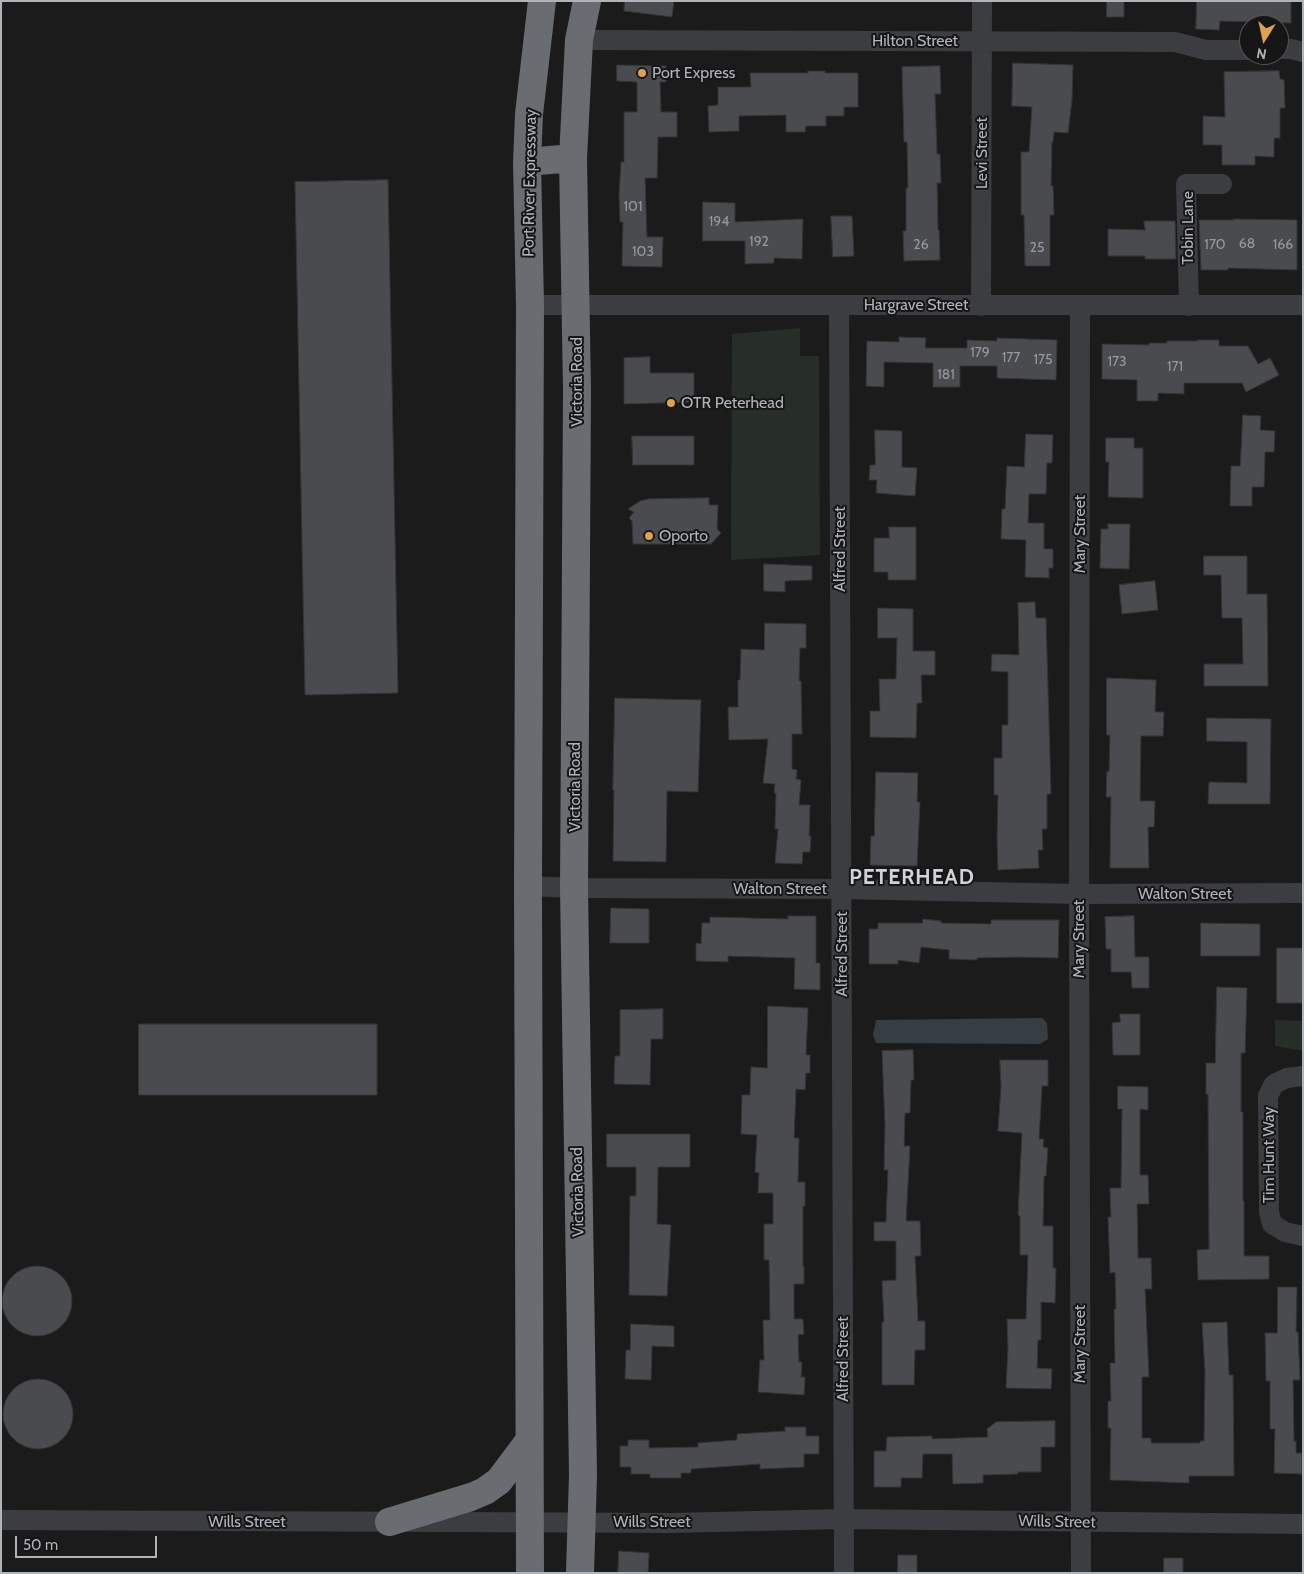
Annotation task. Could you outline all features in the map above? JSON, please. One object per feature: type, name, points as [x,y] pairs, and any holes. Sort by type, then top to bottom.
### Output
[{"type":"highway","name":"Port River Expressway","points":[[530,305],[527,162],[529,114],[542,1]]},
{"type":"highway","name":"Victoria Road","points":[[580,1573],[582,1475],[574,888],[577,390],[573,158],[579,40],[587,1]]},
{"type":"highway","points":[[527,162],[573,158]]},
{"type":"highway","points":[[530,305],[528,886],[530,1573]]},
{"type":"highway","points":[[389,1522],[485,1491],[499,1482],[529,1441]]},
{"type":"street","name":"Levi Street","points":[[981,306],[982,1]]},
{"type":"street","name":"Hilton Street","points":[[579,40],[1175,42],[1206,50],[1239,50]]},
{"type":"street","points":[[1289,49],[1303,52]]},
{"type":"street","name":"Tobin Lane","points":[[1189,306],[1186,184],[1222,184]]},
{"type":"street","name":"Hargrave Street","points":[[530,305],[1303,305]]},
{"type":"street","name":"Alfred Street","points":[[839,305],[844,1573]]},
{"type":"street","name":"Mary Street","points":[[1080,306],[1081,1573]]},
{"type":"street","name":"Walton Street","points":[[528,886],[574,888],[841,889],[1079,894],[1303,893]]},
{"type":"street","name":"Tim Hunt Way","points":[[1303,1076],[1287,1078],[1274,1084],[1268,1096],[1269,1212],[1272,1224],[1285,1232],[1303,1236]]},
{"type":"street","name":"Wills Street","points":[[1,1520],[670,1523],[844,1519],[1303,1524]]},
{"type":"shaded area","points":[[800,328],[800,356],[819,356],[820,555],[731,560],[732,334]]},
{"type":"shaded area","points":[[1042,1018],[1047,1023],[1048,1039],[1040,1044],[876,1043],[873,1035],[876,1020]]},
{"type":"shaded area","points":[[1275,1020],[1303,1021],[1303,1051],[1275,1046]]},
{"type":"building","points":[[625,1],[674,1],[672,17],[624,11]]},
{"type":"building","points":[[1107,1],[1124,1],[1124,17],[1107,17]]},
{"type":"building","points":[[1197,1],[1291,1],[1291,23],[1289,23],[1289,15],[1239,15],[1239,22],[1220,21],[1219,30],[1196,29]]},
{"type":"building","points":[[1013,63],[1073,65],[1072,100],[1068,133],[1054,132],[1052,142],[1051,186],[1053,186],[1054,215],[1050,215],[1050,266],[1025,266],[1024,215],[1021,215],[1021,152],[1029,152],[1032,107],[1012,106]]},
{"type":"building","points":[[617,65],[666,66],[666,82],[660,82],[661,112],[677,112],[677,137],[658,137],[657,178],[645,178],[647,237],[663,237],[662,267],[622,266],[623,222],[620,222],[619,194],[621,162],[624,162],[624,112],[637,112],[637,82],[617,81]]},
{"type":"building","points":[[940,66],[941,94],[935,94],[937,154],[940,154],[941,183],[937,183],[940,260],[904,261],[903,231],[906,231],[906,188],[908,188],[907,142],[904,142],[902,67]]},
{"type":"building","points":[[808,71],[858,73],[858,107],[844,107],[844,116],[826,116],[826,126],[806,126],[805,132],[786,132],[786,115],[739,116],[739,131],[709,132],[708,106],[718,105],[718,87],[751,87],[750,73],[808,73]]},
{"type":"building","points":[[1279,71],[1280,79],[1284,80],[1285,108],[1280,108],[1280,138],[1274,138],[1274,157],[1255,156],[1255,165],[1222,165],[1222,145],[1203,145],[1203,116],[1225,117],[1224,72]]},
{"type":"building","points":[[388,180],[398,693],[305,695],[295,182]]},
{"type":"building","points":[[703,202],[735,203],[735,222],[803,219],[802,259],[774,258],[774,263],[745,264],[745,241],[703,241]]},
{"type":"building","points":[[831,216],[852,216],[854,256],[833,257]]},
{"type":"building","points":[[1199,220],[1297,220],[1297,270],[1228,268],[1228,270],[1201,270]]},
{"type":"building","points":[[1144,221],[1175,221],[1176,259],[1145,259],[1145,256],[1108,256],[1108,229],[1145,230]]},
{"type":"building","points":[[899,337],[926,338],[925,348],[967,348],[967,340],[997,341],[997,338],[1057,340],[1056,380],[997,378],[997,366],[960,366],[960,387],[933,387],[933,363],[884,362],[884,387],[866,386],[867,341],[899,342]]},
{"type":"building","points":[[1219,340],[1219,346],[1248,346],[1258,364],[1270,358],[1279,375],[1246,392],[1242,383],[1184,383],[1184,394],[1158,393],[1158,401],[1137,401],[1137,380],[1102,379],[1102,344],[1149,345],[1149,343],[1167,343],[1167,341]]},
{"type":"building","points":[[650,357],[650,373],[694,373],[694,402],[624,404],[624,358]]},
{"type":"building","points":[[1243,415],[1261,416],[1260,430],[1275,431],[1274,452],[1265,452],[1264,487],[1252,487],[1252,506],[1230,506],[1231,466],[1240,466]]},
{"type":"building","points":[[875,430],[902,431],[902,467],[917,468],[915,496],[876,493],[877,480],[869,480],[870,465],[875,465]]},
{"type":"building","points":[[1026,434],[1053,435],[1052,463],[1047,463],[1046,494],[1029,494],[1028,523],[1044,523],[1044,549],[1053,549],[1053,568],[1049,568],[1049,578],[1025,577],[1026,540],[1001,539],[1002,509],[1005,509],[1007,466],[1024,467]]},
{"type":"building","points":[[632,436],[694,436],[694,465],[633,465]]},
{"type":"building","points":[[1106,438],[1134,438],[1134,448],[1143,448],[1143,498],[1108,497],[1109,462],[1106,462]]},
{"type":"building","points":[[709,498],[709,505],[718,505],[717,529],[721,533],[711,544],[633,544],[632,521],[629,518],[634,512],[628,509],[640,501],[648,499]]},
{"type":"building","points":[[1108,524],[1130,524],[1129,569],[1100,568],[1101,529],[1108,529]]},
{"type":"building","points":[[889,527],[916,527],[916,580],[888,580],[888,572],[874,572],[874,538],[889,538]]},
{"type":"building","points":[[1204,556],[1247,556],[1247,594],[1267,594],[1268,686],[1204,686],[1204,664],[1243,664],[1242,618],[1222,618],[1221,575],[1204,575]]},
{"type":"building","points":[[764,564],[812,566],[812,580],[785,581],[785,592],[764,591]]},
{"type":"building","points":[[1155,581],[1158,610],[1122,614],[1119,585]]},
{"type":"building","points":[[1035,602],[1036,618],[1046,618],[1051,794],[1047,794],[1047,829],[1042,829],[1043,850],[1038,850],[1039,868],[998,870],[998,795],[994,795],[994,758],[1002,758],[1002,725],[1008,725],[1008,672],[991,671],[992,654],[1019,655],[1018,603]]},
{"type":"building","points":[[878,608],[913,609],[913,651],[935,651],[935,675],[921,675],[922,703],[917,703],[916,738],[870,737],[870,711],[880,711],[879,679],[896,679],[897,638],[878,638]]},
{"type":"building","points":[[765,623],[806,624],[806,648],[800,648],[799,681],[801,681],[802,734],[792,734],[792,769],[797,770],[796,779],[801,780],[799,805],[810,805],[810,852],[803,852],[802,864],[775,863],[778,829],[775,829],[775,784],[763,783],[768,739],[729,740],[728,707],[738,707],[741,649],[764,650]]},
{"type":"building","points":[[1107,678],[1156,680],[1155,712],[1164,712],[1163,736],[1141,736],[1140,801],[1155,801],[1154,827],[1148,827],[1149,868],[1110,868],[1111,797],[1106,797],[1110,735],[1107,735]]},
{"type":"building","points":[[615,698],[701,700],[698,792],[667,791],[666,862],[613,861]]},
{"type":"building","points":[[1207,718],[1271,719],[1270,804],[1208,804],[1209,782],[1247,783],[1247,742],[1207,741]]},
{"type":"building","points":[[876,772],[918,773],[917,802],[920,802],[917,866],[870,865],[871,836],[874,836]]},
{"type":"building","points":[[611,908],[649,909],[649,943],[610,943]]},
{"type":"building","points":[[788,916],[816,916],[816,963],[820,963],[820,990],[794,989],[795,958],[728,956],[728,962],[696,961],[696,943],[701,944],[702,923],[710,923],[710,917],[788,919]]},
{"type":"building","points":[[1134,916],[1135,957],[1149,957],[1149,988],[1132,988],[1131,972],[1111,972],[1111,949],[1106,949],[1105,917]]},
{"type":"building","points":[[923,919],[941,921],[941,923],[991,924],[991,920],[1059,920],[1058,958],[949,959],[949,950],[921,947],[919,963],[898,960],[898,964],[869,964],[869,929],[878,929],[878,923],[922,923]]},
{"type":"building","points":[[1201,923],[1260,924],[1260,956],[1201,956]]},
{"type":"building","points":[[1277,948],[1303,948],[1303,1003],[1277,1003]]},
{"type":"building","points":[[1217,987],[1247,988],[1245,1053],[1241,1053],[1244,1256],[1269,1256],[1269,1279],[1198,1280],[1197,1250],[1209,1249],[1206,1063],[1215,1063]]},
{"type":"building","points":[[768,1006],[808,1008],[806,1055],[810,1055],[810,1073],[806,1073],[805,1090],[796,1089],[794,1138],[799,1138],[798,1182],[805,1182],[805,1206],[803,1206],[804,1284],[794,1284],[794,1319],[803,1319],[804,1334],[798,1335],[799,1362],[802,1362],[801,1377],[805,1377],[804,1395],[758,1392],[760,1360],[764,1360],[763,1320],[770,1320],[769,1260],[764,1260],[764,1224],[773,1224],[773,1193],[758,1193],[759,1173],[755,1172],[757,1135],[741,1134],[742,1095],[750,1095],[751,1067],[767,1068]]},
{"type":"building","points":[[663,1009],[663,1039],[651,1039],[650,1085],[614,1084],[615,1056],[620,1056],[620,1010]]},
{"type":"building","points":[[1120,1014],[1140,1014],[1140,1055],[1113,1055],[1112,1023],[1120,1022]]},
{"type":"building","points":[[139,1024],[377,1024],[377,1095],[139,1095]]},
{"type":"building","points":[[913,1050],[914,1080],[911,1080],[910,1113],[905,1113],[904,1146],[910,1146],[906,1221],[920,1221],[921,1256],[915,1256],[918,1321],[925,1321],[925,1350],[915,1350],[914,1385],[882,1385],[882,1322],[884,1322],[882,1281],[896,1280],[896,1241],[874,1241],[874,1222],[886,1222],[888,1170],[884,1170],[885,1126],[882,1051]]},
{"type":"building","points":[[1000,1060],[1048,1060],[1048,1086],[1042,1086],[1039,1139],[1044,1139],[1043,1147],[1048,1148],[1046,1176],[1044,1176],[1043,1226],[1053,1226],[1053,1268],[1056,1268],[1055,1303],[1041,1302],[1041,1340],[1038,1340],[1037,1368],[1052,1369],[1051,1389],[1006,1388],[1007,1319],[1026,1319],[1028,1255],[1020,1255],[1020,1216],[1018,1215],[1022,1133],[998,1131],[1001,1086]]},
{"type":"building","points":[[1118,1086],[1148,1087],[1148,1110],[1140,1109],[1140,1175],[1148,1175],[1149,1204],[1137,1204],[1138,1258],[1151,1258],[1152,1289],[1145,1289],[1149,1377],[1142,1377],[1142,1438],[1151,1438],[1151,1443],[1200,1443],[1200,1441],[1204,1441],[1205,1372],[1202,1323],[1227,1322],[1229,1375],[1233,1375],[1234,1476],[1189,1476],[1189,1483],[1110,1480],[1111,1428],[1108,1428],[1108,1401],[1111,1401],[1110,1363],[1115,1363],[1114,1309],[1116,1309],[1115,1272],[1110,1273],[1108,1217],[1111,1217],[1110,1188],[1121,1188],[1122,1109],[1118,1109]]},
{"type":"building","points":[[607,1134],[690,1134],[690,1167],[658,1167],[657,1224],[671,1225],[667,1296],[629,1295],[630,1196],[636,1196],[636,1167],[607,1167]]},
{"type":"building","points":[[44,1266],[57,1272],[66,1281],[70,1287],[72,1301],[70,1315],[62,1326],[51,1334],[30,1336],[23,1334],[12,1326],[4,1315],[2,1294],[4,1287],[12,1276],[23,1268]]},
{"type":"building","points":[[1278,1287],[1297,1287],[1296,1332],[1298,1332],[1300,1380],[1293,1380],[1294,1441],[1296,1441],[1296,1453],[1302,1453],[1302,1474],[1274,1473],[1275,1429],[1270,1429],[1270,1381],[1266,1381],[1265,1333],[1277,1333]]},
{"type":"building","points":[[631,1324],[674,1326],[674,1347],[652,1346],[651,1380],[625,1379],[626,1350],[630,1350]]},
{"type":"building","points":[[45,1379],[58,1385],[67,1394],[71,1400],[73,1414],[71,1428],[63,1439],[52,1447],[31,1449],[24,1447],[13,1439],[5,1428],[3,1407],[5,1400],[13,1389],[24,1381]]},
{"type":"building","points":[[1055,1421],[1055,1447],[1041,1447],[1041,1472],[983,1475],[983,1483],[953,1484],[952,1454],[923,1454],[922,1478],[901,1478],[901,1487],[874,1487],[874,1451],[886,1451],[887,1437],[932,1436],[932,1439],[988,1437],[987,1429],[996,1422]]},
{"type":"building","points":[[785,1427],[806,1427],[806,1436],[819,1436],[819,1454],[804,1454],[804,1467],[760,1469],[760,1464],[691,1469],[691,1473],[681,1473],[681,1478],[650,1478],[650,1474],[631,1474],[631,1467],[620,1467],[620,1446],[628,1446],[628,1440],[649,1440],[649,1448],[698,1447],[698,1443],[737,1440],[737,1434],[785,1431]]},
{"type":"building","points":[[619,1551],[649,1553],[648,1573],[618,1573]]},
{"type":"building","points":[[898,1555],[917,1555],[917,1573],[898,1573]]},
{"type":"building","points":[[1164,1558],[1183,1558],[1183,1573],[1164,1573]]},
{"type":"place","name":"Port Express","points":[[642,73]]},
{"type":"place","name":"OTR Peterhead","points":[[671,403]]},
{"type":"place","name":"Oporto","points":[[649,536]]},
{"type":"district","name":"PETERHEAD","points":[[912,878]]}]
